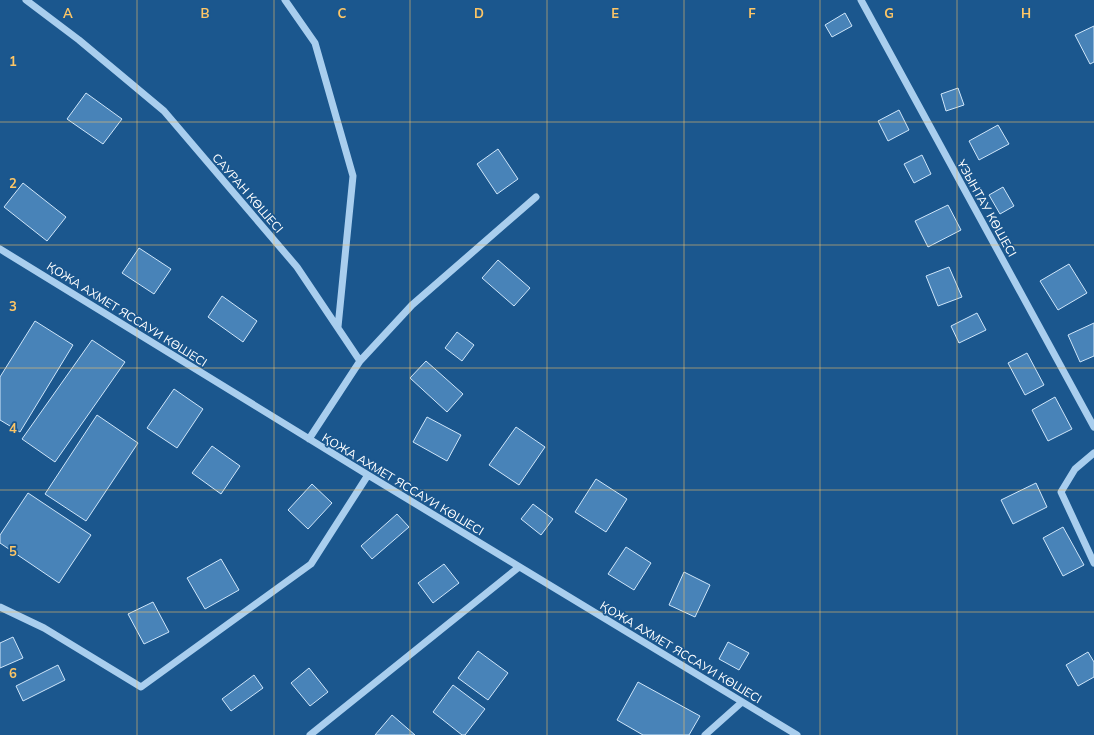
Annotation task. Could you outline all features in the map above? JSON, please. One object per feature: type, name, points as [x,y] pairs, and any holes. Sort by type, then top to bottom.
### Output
[{"type":"street","name":"САУРАН КӨШЕСІ","points":[[26,0],[79,40],[164,111],[297,267],[360,361]]},
{"type":"street","points":[[285,0],[316,43],[353,176],[338,328]]},
{"type":"street","name":"ҰЗЫНТАУ КӨШЕСІ","points":[[861,0],[1094,427]]},
{"type":"street","points":[[309,439],[360,361],[412,305],[536,197]]},
{"type":"street","name":"ҚОЖА АХМЕТ ЯССАУИ КӨШЕСІ","points":[[0,249],[368,475],[797,735]]},
{"type":"street","points":[[1094,453],[1075,469],[1061,492],[1094,563]]},
{"type":"street","points":[[0,607],[44,628],[141,687],[311,564],[368,475]]},
{"type":"street","points":[[310,735],[519,567]]},
{"type":"street","points":[[705,735],[742,702]]},
{"type":"building","points":[[845,13],[852,26],[832,37],[825,25]]},
{"type":"building","points":[[1094,26],[1094,62],[1090,64],[1075,35]]},
{"type":"building","points":[[958,88],[964,105],[946,111],[941,94]]},
{"type":"building","points":[[86,93],[122,119],[103,144],[67,119]]},
{"type":"building","points":[[899,110],[909,130],[888,141],[878,121]]},
{"type":"building","points":[[998,125],[1009,144],[979,160],[969,141]]},
{"type":"building","points":[[498,149],[518,179],[497,194],[477,164]]},
{"type":"building","points":[[922,155],[931,174],[914,183],[904,164]]},
{"type":"building","points":[[23,183],[66,217],[47,241],[4,207]]},
{"type":"building","points":[[1003,187],[1014,206],[1000,214],[989,195]]},
{"type":"building","points":[[948,205],[961,230],[928,247],[915,221]]},
{"type":"building","points":[[139,248],[171,269],[154,294],[122,273]]},
{"type":"building","points":[[498,260],[530,288],[514,306],[482,278]]},
{"type":"building","points":[[1069,264],[1087,293],[1058,310],[1040,281]]},
{"type":"building","points":[[949,267],[962,297],[938,306],[926,276]]},
{"type":"building","points":[[222,296],[257,321],[243,342],[208,317]]},
{"type":"building","points":[[977,313],[986,330],[959,343],[951,326]]},
{"type":"building","points":[[35,321],[73,345],[20,432],[0,420],[0,377]]},
{"type":"building","points":[[1094,323],[1094,356],[1080,362],[1068,335]]},
{"type":"building","points":[[457,332],[474,345],[462,361],[445,348]]},
{"type":"building","points":[[92,340],[125,362],[55,462],[22,439]]},
{"type":"building","points":[[1027,353],[1044,385],[1025,395],[1008,363]]},
{"type":"building","points":[[426,361],[463,394],[447,412],[410,378]]},
{"type":"building","points":[[174,389],[203,409],[177,448],[147,428]]},
{"type":"building","points":[[1055,397],[1072,429],[1048,441],[1032,410]]},
{"type":"building","points":[[97,415],[138,443],[86,521],[45,494]]},
{"type":"building","points":[[427,417],[461,435],[447,461],[413,442]]},
{"type":"building","points":[[516,427],[545,447],[519,485],[489,465]]},
{"type":"building","points":[[212,446],[240,466],[221,494],[192,473]]},
{"type":"building","points":[[596,479],[627,499],[606,532],[575,512]]},
{"type":"building","points":[[1036,483],[1047,507],[1013,524],[1001,500]]},
{"type":"building","points":[[312,484],[332,503],[308,529],[288,510]]},
{"type":"building","points":[[28,493],[91,535],[59,583],[0,543],[0,535]]},
{"type":"building","points":[[533,504],[553,519],[541,535],[521,519]]},
{"type":"building","points":[[397,514],[409,527],[372,559],[361,546]]},
{"type":"building","points":[[1063,527],[1084,565],[1063,576],[1043,538]]},
{"type":"building","points":[[626,547],[651,563],[634,590],[608,574]]},
{"type":"building","points":[[221,559],[239,590],[205,609],[187,578]]},
{"type":"building","points":[[444,564],[459,583],[433,603],[418,583]]},
{"type":"building","points":[[684,572],[710,585],[695,617],[669,605]]},
{"type":"building","points":[[153,602],[169,632],[144,644],[128,614]]},
{"type":"building","points":[[13,637],[23,658],[0,668],[0,643]]},
{"type":"building","points":[[728,642],[749,653],[739,670],[719,659]]},
{"type":"building","points":[[478,651],[508,673],[488,700],[458,678]]},
{"type":"building","points":[[1088,652],[1094,662],[1094,677],[1078,686],[1066,665]]},
{"type":"building","points":[[58,665],[65,680],[23,701],[16,686]]},
{"type":"building","points":[[309,668],[328,692],[310,706],[291,683]]},
{"type":"building","points":[[254,675],[263,688],[231,711],[222,699]]},
{"type":"building","points":[[638,682],[700,716],[689,735],[643,735],[617,720]]},
{"type":"building","points":[[453,685],[485,709],[465,735],[462,735],[433,712]]},
{"type":"building","points":[[392,715],[415,735],[375,735]]}]
